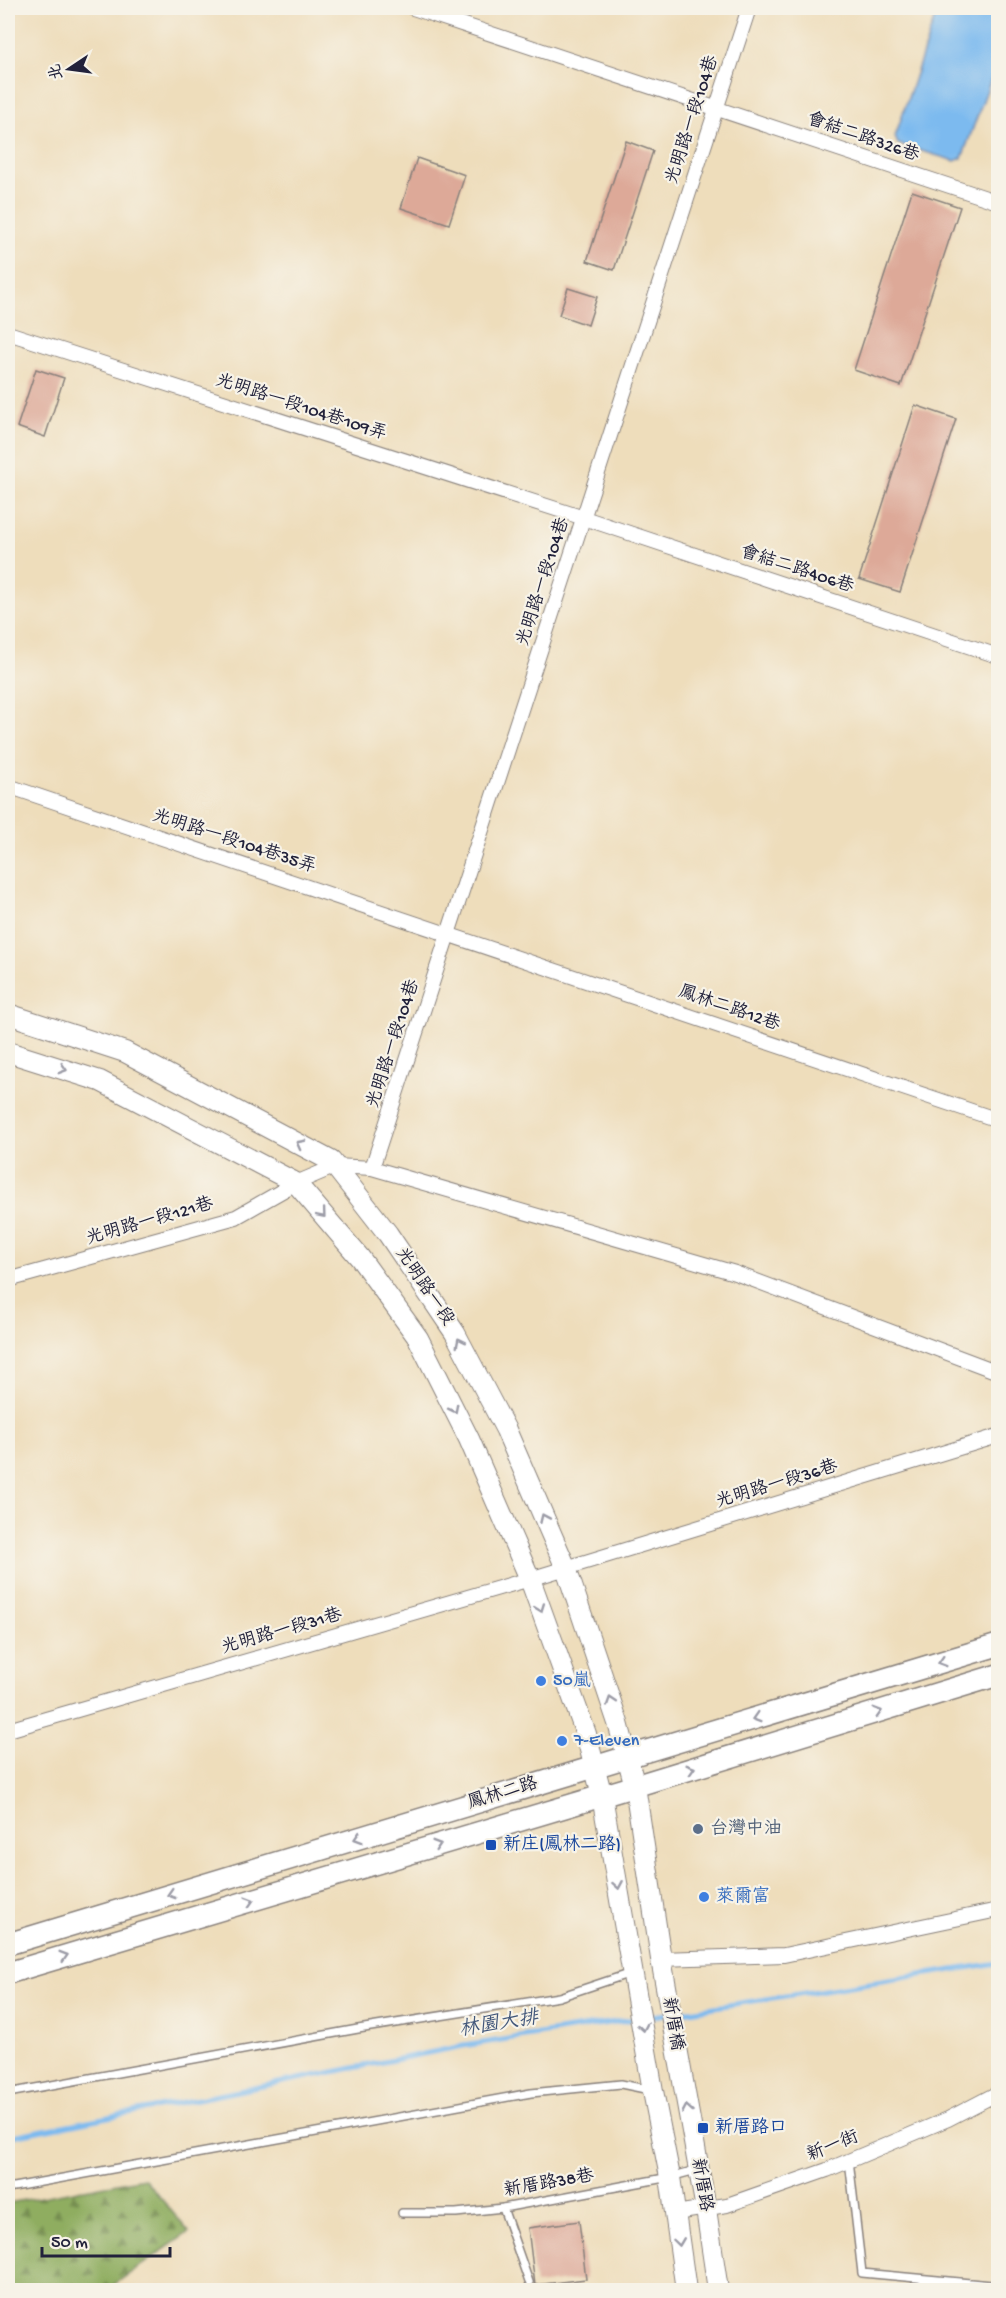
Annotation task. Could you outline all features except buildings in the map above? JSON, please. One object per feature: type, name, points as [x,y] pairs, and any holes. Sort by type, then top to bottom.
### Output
[{"type":"main road","name":"鳳林二路","points":[[8,1944],[999,1645]]},
{"type":"main road","name":"鳳林二路","points":[[8,1973],[999,1675]]},
{"type":"street","name":"會結二路326巷","points":[[412,8],[999,202]]},
{"type":"street","name":"光明路一段104巷","points":[[372,1168],[749,8]]},
{"type":"street","name":"光明路一段104巷109弄","points":[[8,333],[584,518]]},
{"type":"street","name":"會結二路406巷","points":[[584,518],[999,656]]},
{"type":"street","name":"光明路一段104巷35弄","points":[[8,786],[449,933]]},
{"type":"street","name":"鳳林二路12巷","points":[[449,933],[999,1120]]},
{"type":"street","name":"光明路一段","points":[[8,1014],[125,1052],[331,1161],[336,1166],[388,1234],[455,1333],[506,1430],[566,1568],[618,1723],[627,1757]]},
{"type":"street","name":"光明路一段","points":[[8,1052],[100,1081],[296,1183],[360,1257],[418,1338],[469,1439],[530,1579],[586,1734],[595,1766]]},
{"type":"street","points":[[336,1166],[372,1168],[735,1274],[999,1372]]},
{"type":"street","name":"光明路一段121巷","points":[[8,1280],[236,1217],[296,1183],[336,1166]]},
{"type":"street","name":"光明路一段36巷","points":[[566,1568],[999,1436]]},
{"type":"street","name":"光明路一段31巷","points":[[8,1730],[566,1568]]},
{"type":"street","points":[[627,1757],[635,1786],[662,1963],[784,1955],[999,1910]]},
{"type":"street","points":[[595,1766],[633,1973]]},
{"type":"street","name":"新厝橋","points":[[662,1963],[682,2080]]},
{"type":"street","name":"新厝橋","points":[[633,1973],[652,2086]]},
{"type":"street","name":"新厝路","points":[[682,2080],[706,2209],[718,2290]]},
{"type":"street","name":"新厝路","points":[[652,2086],[670,2177],[686,2290]]},
{"type":"street","name":"新一街","points":[[675,2213],[727,2205],[849,2160],[948,2119],[999,2093]]},
{"type":"lane","points":[[8,2093],[358,2030],[559,1997],[633,1973]]},
{"type":"lane","points":[[8,2188],[531,2093],[621,2084],[652,2086]]},
{"type":"lane","points":[[849,2160],[862,2273],[992,2285]]},
{"type":"lane","name":"新厝路38巷","points":[[402,2213],[456,2213],[503,2208],[670,2177],[698,2169]]},
{"type":"lane","points":[[503,2208],[529,2282]]},
{"type":"green space","points":[[144,2178],[189,2232],[106,2290],[8,2290],[8,2203]]},
{"type":"water","points":[[938,8],[998,8],[998,60],[962,158],[955,161],[898,144],[895,137]]},
{"type":"waterway","name":"林園大排","points":[[676,2013],[998,1963]]},
{"type":"waterway","name":"林園大排","points":[[8,2137],[463,2046],[666,2014]]},
{"type":"place","name":"50嵐","points":[[541,1681]]},
{"type":"place","name":"7-Eleven","points":[[562,1741]]},
{"type":"place","name":"台灣中油","points":[[698,1829]]},
{"type":"place","name":"新庄(鳳林二路)","points":[[491,1845]]},
{"type":"place","name":"萊爾富","points":[[704,1897]]},
{"type":"place","name":"新厝路口","points":[[703,2128]]}]
